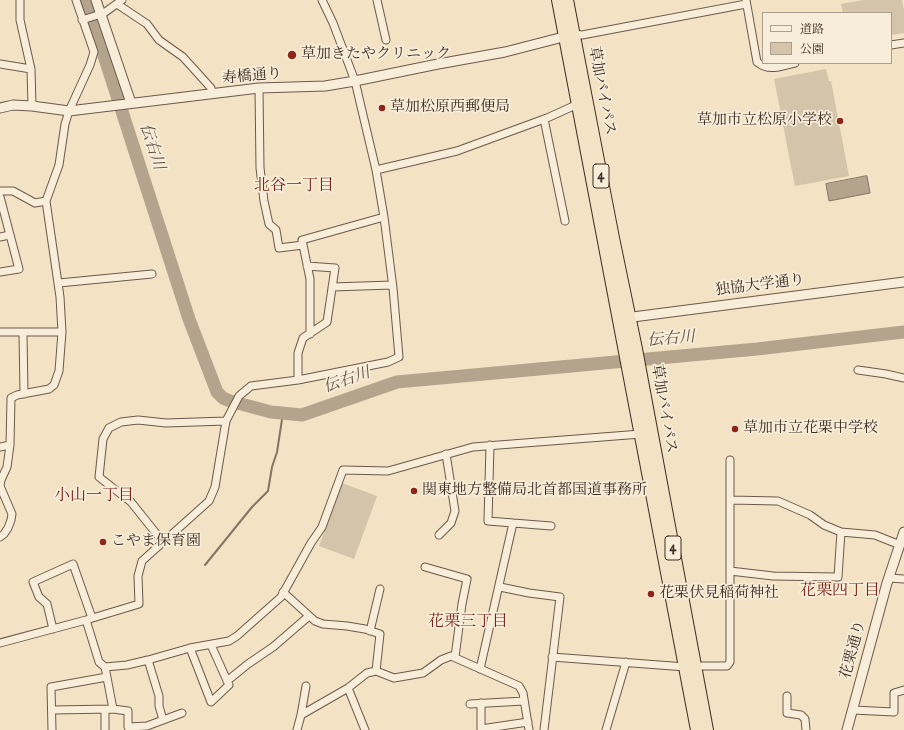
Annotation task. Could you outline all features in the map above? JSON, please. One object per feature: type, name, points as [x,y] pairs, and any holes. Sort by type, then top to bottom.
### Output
[{"type":"highway","name":"草加バイパス","points":[[558,0],[569,35],[613,238],[625,318]]},
{"type":"highway","name":"草加バイパス","points":[[567,0],[569,35],[578,104],[625,318],[690,666],[697,730]]},
{"type":"highway","name":"草加バイパス","points":[[634,366],[641,434],[690,666],[707,730]]},
{"type":"street","points":[[20,0],[20,20],[31,69],[32,106]]},
{"type":"street","points":[[0,537],[4,534],[11,520],[12,514],[0,486],[7,467],[10,445],[11,398],[16,395],[49,388],[54,385],[59,371],[62,332],[59,283],[46,201],[60,164],[65,124],[69,111],[90,65],[94,52],[76,0]]},
{"type":"street","points":[[96,0],[98,15],[128,104]]},
{"type":"street","points":[[0,643],[139,604],[138,576],[142,561],[209,501],[215,487],[226,421],[238,397],[251,386],[298,380],[388,362],[399,357],[384,217],[376,170],[355,82],[333,23],[322,0]]},
{"type":"street","points":[[377,0],[386,40]]},
{"type":"street","points":[[83,19],[98,15],[120,2],[146,24],[159,40],[183,57],[211,88],[212,94]]},
{"type":"street","points":[[569,35],[582,35],[746,2],[757,62],[768,68],[790,64]]},
{"type":"street","name":"寿橋通り","points":[[0,108],[13,105],[69,111],[259,88],[325,86],[355,82],[438,64],[505,52],[569,35]]},
{"type":"street","points":[[892,45],[904,43]]},
{"type":"street","points":[[0,64],[31,69]]},
{"type":"street","points":[[259,88],[260,168],[264,202],[269,224],[276,230],[279,248],[303,246]]},
{"type":"street","points":[[376,170],[457,151],[544,119],[578,104]]},
{"type":"street","points":[[544,119],[565,221]]},
{"type":"street","points":[[0,191],[13,191],[35,203],[46,201]]},
{"type":"street","points":[[0,197],[19,269],[0,272]]},
{"type":"street","points":[[310,334],[310,279],[302,240],[384,217]]},
{"type":"street","points":[[0,237],[9,235]]},
{"type":"street","points":[[298,380],[298,353],[303,338],[327,322],[335,268],[307,266]]},
{"type":"street","points":[[59,283],[152,274]]},
{"type":"street","name":"独協大学通り","points":[[625,318],[904,282]]},
{"type":"street","points":[[332,287],[392,285]]},
{"type":"street","points":[[0,332],[62,332]]},
{"type":"street","points":[[23,333],[24,394]]},
{"type":"street","points":[[858,370],[904,378]]},
{"type":"street","points":[[163,542],[131,502],[99,477],[103,439],[108,428],[121,422],[138,420],[166,423],[226,421]]},
{"type":"street","points":[[105,667],[148,660],[190,648],[211,646],[229,641],[237,636],[281,597],[322,526],[343,470],[388,471],[473,447],[641,434]]},
{"type":"street","points":[[0,447],[10,445]]},
{"type":"street","points":[[490,445],[488,521],[551,526]]},
{"type":"street","points":[[439,535],[451,523],[455,511],[446,454]]},
{"type":"street","points":[[552,657],[690,666],[727,666],[730,662],[730,460]]},
{"type":"street","points":[[730,500],[778,501],[810,515],[824,525],[841,532],[875,535],[900,545]]},
{"type":"street","points":[[480,669],[500,587],[513,523]]},
{"type":"street","points":[[730,571],[773,576],[838,577],[841,532]]},
{"type":"street","name":"花栗通り","points":[[847,730],[889,578],[904,532]]},
{"type":"street","points":[[53,629],[46,604],[39,597],[33,582],[73,564],[89,619],[99,662],[105,667],[113,709]]},
{"type":"street","points":[[425,567],[467,579],[455,657]]},
{"type":"street","points":[[889,578],[904,579]]},
{"type":"street","points":[[500,587],[560,598],[544,730]]},
{"type":"street","points":[[370,631],[380,589]]},
{"type":"street","points":[[283,592],[314,622],[347,626],[380,634],[376,671]]},
{"type":"street","points":[[227,681],[273,647],[309,616]]},
{"type":"street","points":[[190,648],[211,702],[229,685],[211,646]]},
{"type":"street","points":[[301,715],[348,688],[367,673],[376,671],[394,678],[423,673],[441,660],[451,656],[519,686],[523,693],[530,727],[481,729],[481,703]]},
{"type":"street","points":[[148,660],[159,696],[159,706],[163,720]]},
{"type":"street","points":[[606,730],[626,662]]},
{"type":"street","points":[[52,730],[51,687],[107,677]]},
{"type":"street","points":[[297,730],[306,686]]},
{"type":"street","points":[[348,688],[365,730]]},
{"type":"street","points":[[853,710],[894,712],[894,693],[904,690]]},
{"type":"street","points":[[787,696],[787,713],[801,715],[805,719],[806,730]]},
{"type":"street","points":[[470,704],[524,701]]},
{"type":"street","points":[[52,710],[113,709],[128,711],[128,727],[147,726],[182,713]]},
{"type":"street","points":[[105,710],[105,730]]},
{"type":"green space","points":[[863,0],[902,0],[904,10],[904,33],[892,35],[892,12],[843,12],[841,4]]},
{"type":"green space","points":[[826,69],[829,81],[831,81],[849,176],[795,186],[774,79]]},
{"type":"green space","points":[[342,483],[377,496],[354,559],[319,546]]},
{"type":"shaded area","points":[[867,176],[870,193],[829,201],[826,184]]},
{"type":"waterway","name":"伝右川","points":[[86,0],[189,319],[217,392],[223,398],[230,401],[271,412],[302,415],[397,382],[757,349],[904,332]]},
{"type":"waterway","points":[[205,565],[252,507],[268,491],[272,467],[277,452],[283,413]]},
{"type":"place","name":"草加きたやクリニック","points":[[292,55]]},
{"type":"place","name":"草加松原西郵便局","points":[[382,108]]},
{"type":"place","name":"草加市立松原小学校","points":[[840,121]]},
{"type":"place","name":"草加市立花栗中学校","points":[[735,429]]},
{"type":"place","name":"関東地方整備局北首都国道事務所","points":[[414,491]]},
{"type":"place","name":"こやま保育園","points":[[103,542]]},
{"type":"place","name":"花栗伏見稲荷神社","points":[[651,594]]},
{"type":"district","name":"北谷一丁目","points":[[294,187]]},
{"type":"district","name":"小山一丁目","points":[[94,497]]},
{"type":"district","name":"花栗四丁目","points":[[840,592]]},
{"type":"district","name":"花栗三丁目","points":[[468,623]]}]
